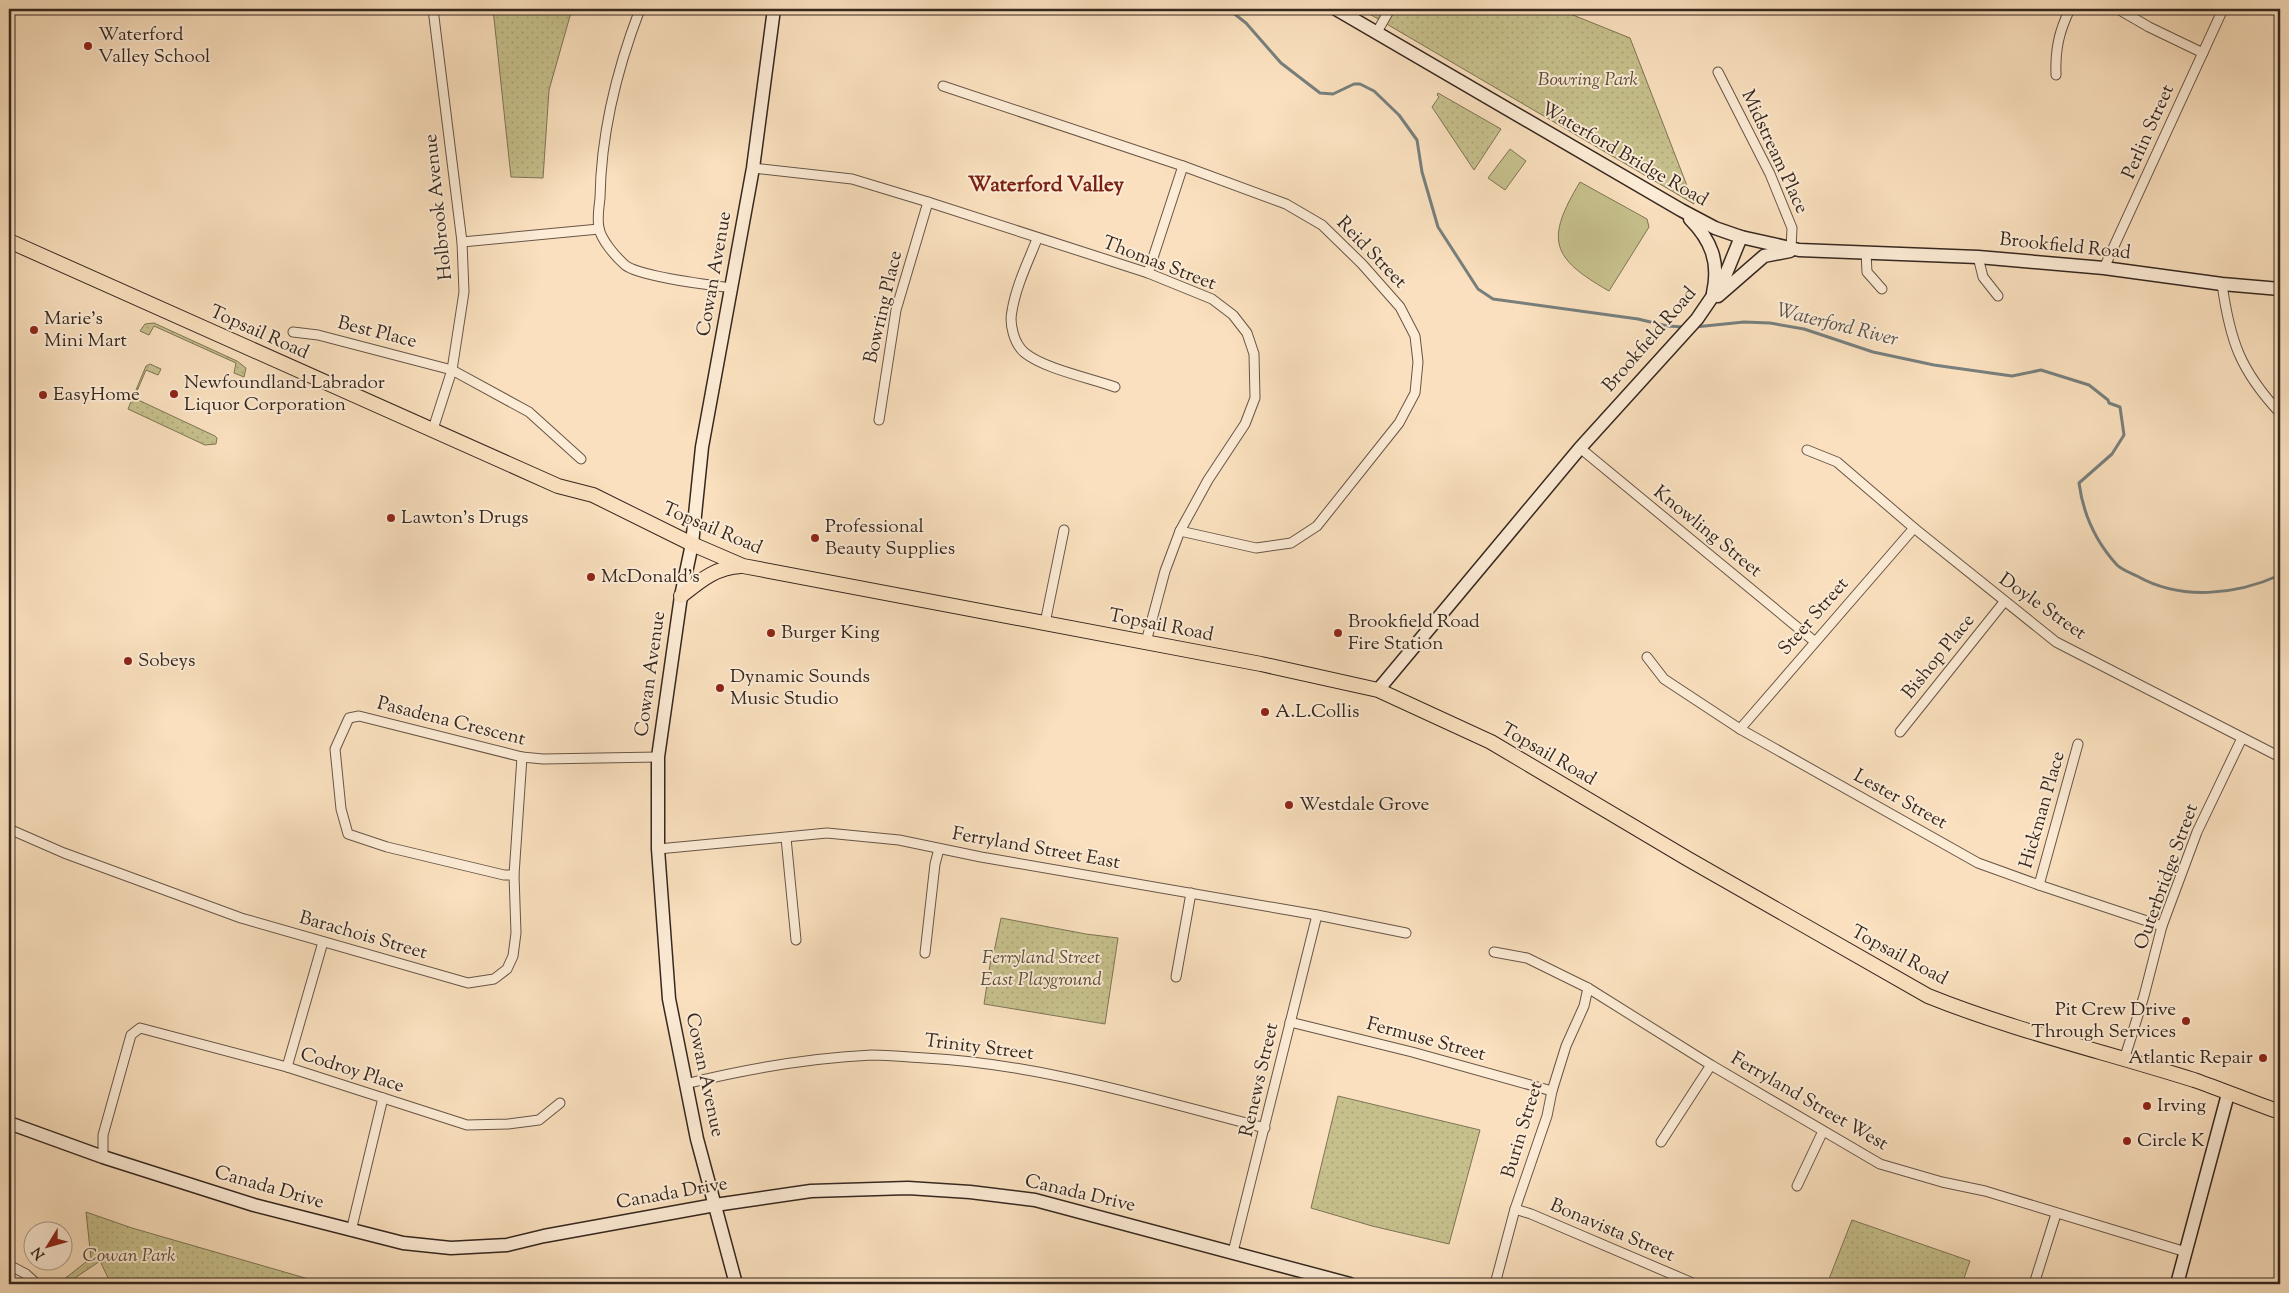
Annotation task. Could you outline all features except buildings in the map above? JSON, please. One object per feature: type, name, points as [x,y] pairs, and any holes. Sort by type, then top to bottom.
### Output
[{"type":"main road","name":"Topsail Road","points":[[9,241],[263,356],[433,428],[558,486],[593,495],[692,544],[742,566],[1261,664],[1378,690],[1490,742],[1688,859],[1928,996],[1961,1009],[2062,1042],[2196,1081],[2280,1112]]},
{"type":"main road","points":[[681,596],[707,576],[720,569],[742,566]]},
{"type":"street","name":"Holbrook Avenue","points":[[433,9],[462,242],[464,292],[452,370],[433,428]]},
{"type":"street","points":[[640,9],[628,41],[608,115],[600,176],[599,230],[607,244],[626,266],[657,276],[732,288]]},
{"type":"street","name":"Cowan Avenue","points":[[736,1284],[697,1139],[669,999],[658,849],[658,757],[681,596],[692,544],[702,447],[753,168],[774,9]]},
{"type":"street","name":"Waterford Bridge Road","points":[[1336,9],[1681,210],[1715,228],[1741,236]]},
{"type":"street","points":[[1377,32],[1390,9]]},
{"type":"street","points":[[2056,75],[2055,53],[2058,38],[2070,9]]},
{"type":"street","points":[[2118,9],[2149,27],[2203,53]]},
{"type":"street","name":"Perlin Street","points":[[2104,268],[2223,9]]},
{"type":"street","name":"Midstream Place","points":[[1718,72],[1770,174],[1792,228],[1795,249]]},
{"type":"street","name":"Reid Street","points":[[943,86],[1183,166],[1286,204],[1322,225],[1362,264],[1400,307],[1415,336],[1418,362],[1415,393],[1398,423],[1317,526],[1292,543],[1256,548],[1180,531]]},
{"type":"street","points":[[1148,273],[1183,166]]},
{"type":"street","name":"Thomas Street","points":[[753,168],[852,179],[928,202],[1037,239],[1148,273],[1212,299],[1233,315],[1247,333],[1254,354],[1255,398],[1245,424],[1208,480],[1180,531],[1165,571],[1146,642]]},
{"type":"street","name":"Bowring Place","points":[[879,420],[896,310],[928,202]]},
{"type":"street","points":[[1681,210],[1706,238],[1713,253],[1716,276],[1710,302]]},
{"type":"street","points":[[462,242],[599,230]]},
{"type":"street","name":"Brookfield Road","points":[[1378,690],[1580,448],[1638,382],[1681,339],[1697,319],[1710,302],[1727,273],[1741,236],[1795,249],[1978,257],[2104,268],[2222,284],[2280,289]]},
{"type":"street","points":[[1037,239],[1016,293],[1011,313],[1013,333],[1024,352],[1042,362],[1115,387]]},
{"type":"street","points":[[1710,302],[1764,256],[1795,249]]},
{"type":"street","points":[[1866,252],[1867,272],[1882,289]]},
{"type":"street","points":[[1978,257],[1983,277],[1998,296]]},
{"type":"street","points":[[2222,284],[2228,324],[2240,359],[2263,395],[2280,413]]},
{"type":"street","name":"Best Place","points":[[293,332],[318,335],[452,370],[529,412],[581,459]]},
{"type":"street","name":"Knowling Street","points":[[1580,448],[1814,641]]},
{"type":"street","name":"Doyle Street","points":[[1807,450],[1837,462],[2004,602],[2056,642],[2280,757]]},
{"type":"street","name":"Steer Street","points":[[1740,728],[1914,528]]},
{"type":"street","points":[[1045,623],[1064,530]]},
{"type":"street","name":"Bishop Place","points":[[1900,732],[2004,602]]},
{"type":"street","name":"Lester Street","points":[[1647,656],[1664,680],[1740,728],[1978,863],[2162,926]]},
{"type":"street","name":"Pasadena Crescent","points":[[514,875],[504,875],[396,849],[348,834],[341,809],[335,749],[349,718],[359,716],[522,757],[543,759],[658,757]]},
{"type":"street","name":"Outerbridge Street","points":[[2124,1060],[2144,996],[2162,926],[2197,832],[2242,738]]},
{"type":"street","name":"Hickman Place","points":[[2039,885],[2078,744]]},
{"type":"street","name":"Barachois Street","points":[[9,829],[64,853],[241,918],[468,983],[494,979],[507,968],[513,956],[516,933],[514,875],[522,757]]},
{"type":"street","name":"Ferryland Street East","points":[[658,849],[826,833],[898,840],[939,849],[1317,914],[1406,933]]},
{"type":"street","points":[[786,838],[796,940]]},
{"type":"street","points":[[925,953],[935,864],[939,849]]},
{"type":"street","points":[[1176,977],[1191,893]]},
{"type":"street","name":"Renews Street","points":[[1233,1252],[1317,914]]},
{"type":"street","points":[[287,1067],[323,942]]},
{"type":"street","name":"Ferryland Street West","points":[[1494,952],[1527,958],[1588,988],[1711,1065],[1880,1164],[1942,1182],[1985,1191],[2186,1252]]},
{"type":"street","name":"Burin Street","points":[[1495,1284],[1515,1209],[1547,1116],[1552,1091],[1566,1046],[1584,1006],[1588,988]]},
{"type":"street","name":"Fermuse Street","points":[[1290,1022],[1412,1052],[1552,1091]]},
{"type":"street","name":"Codroy Place","points":[[102,1156],[103,1135],[131,1035],[140,1028],[287,1067],[468,1125],[508,1124],[539,1120],[560,1103]]},
{"type":"street","name":"Trinity Street","points":[[685,1084],[781,1064],[873,1055],[966,1060],[1062,1075],[1098,1083],[1265,1128]]},
{"type":"street","points":[[1661,1142],[1711,1065]]},
{"type":"street","points":[[2176,1284],[2228,1094]]},
{"type":"street","points":[[351,1231],[383,1098]]},
{"type":"street","name":"Canada Drive","points":[[9,1123],[102,1156],[254,1205],[403,1243],[451,1248],[507,1245],[544,1236],[715,1205],[835,1189],[908,1188],[970,1192],[1035,1200],[1350,1284]]},
{"type":"street","points":[[1797,1186],[1823,1131]]},
{"type":"street","name":"Bonavista Street","points":[[1515,1209],[1531,1214],[1695,1284]]},
{"type":"street","points":[[2034,1284],[2056,1214]]},
{"type":"street","points":[[9,1265],[26,1274],[37,1284]]},
{"type":"green space","points":[[493,9],[572,9],[549,90],[543,178],[511,177]]},
{"type":"green space","name":"Bowring Park","points":[[1361,9],[1558,9],[1630,38],[1694,204]]},
{"type":"green space","points":[[1438,93],[1501,129],[1474,170],[1432,107],[1439,97]]},
{"type":"green space","points":[[1510,149],[1526,161],[1505,190],[1488,178]]},
{"type":"green space","points":[[1580,182],[1647,219],[1649,227],[1609,291],[1575,268],[1565,257],[1560,246],[1559,233],[1562,219]]},
{"type":"green space","points":[[154,323],[237,361],[246,368],[244,377],[234,373],[236,363],[154,326],[149,335],[140,331],[145,324]]},
{"type":"green space","points":[[150,364],[161,369],[158,375],[146,370],[134,398],[215,436],[217,438],[216,444],[205,445],[128,409],[146,366]]},
{"type":"green space","name":"Ferryland Street East Playground","points":[[1001,918],[1118,938],[1105,1024],[984,1004],[992,952],[994,952]]},
{"type":"green space","points":[[1338,1096],[1480,1130],[1449,1244],[1372,1226],[1311,1208]]},
{"type":"green space","name":"Cowan Park","points":[[86,1212],[132,1228],[326,1284],[111,1284],[100,1261],[66,1284],[63,1280],[91,1258]]},
{"type":"green space","points":[[1852,1220],[1970,1261],[1962,1284],[1827,1284]]},
{"type":"waterway","name":"Waterford River","points":[[1223,9],[1232,12],[1246,23],[1281,63],[1320,93],[1333,94],[1354,84],[1360,84],[1374,91],[1399,115],[1417,140],[1422,172],[1438,227],[1478,289],[1493,299],[1684,327]]},
{"type":"waterway","name":"Waterford River","points":[[1695,327],[1744,322],[1770,323],[1804,329],[1873,352],[1934,365],[2012,376],[2041,370],[2089,385],[2108,400],[2109,403],[2120,407],[2124,435],[2112,454],[2079,483],[2087,516],[2092,527],[2103,547],[2117,565],[2154,584],[2190,592],[2227,591],[2263,582],[2280,575]]},
{"type":"place","name":"Waterford Valley School","points":[[88,46]]},
{"type":"place","name":"Marie's Mini Mart","points":[[34,330]]},
{"type":"place","name":"Newfoundland Labrador Liquor Corporation","points":[[174,394]]},
{"type":"place","name":"EasyHome","points":[[43,395]]},
{"type":"place","name":"Lawton's Drugs","points":[[391,518]]},
{"type":"place","name":"Professional Beauty Supplies","points":[[815,538]]},
{"type":"place","name":"McDonald's","points":[[591,577]]},
{"type":"place","name":"Burger King","points":[[771,633]]},
{"type":"place","name":"Brookfield Road Fire Station","points":[[1338,633]]},
{"type":"place","name":"Sobeys","points":[[128,661]]},
{"type":"place","name":"Dynamic Sounds Music Studio","points":[[720,688]]},
{"type":"place","name":"A.L.Collis","points":[[1265,712]]},
{"type":"place","name":"Westdale Grove","points":[[1289,805]]},
{"type":"place","name":"Pit Crew Drive Through Services","points":[[2186,1021]]},
{"type":"place","name":"Atlantic Repair","points":[[2263,1058]]},
{"type":"place","name":"Irving","points":[[2147,1106]]},
{"type":"place","name":"Circle K","points":[[2127,1141]]},
{"type":"district","name":"Waterford Valley","points":[[1046,186]]}]
